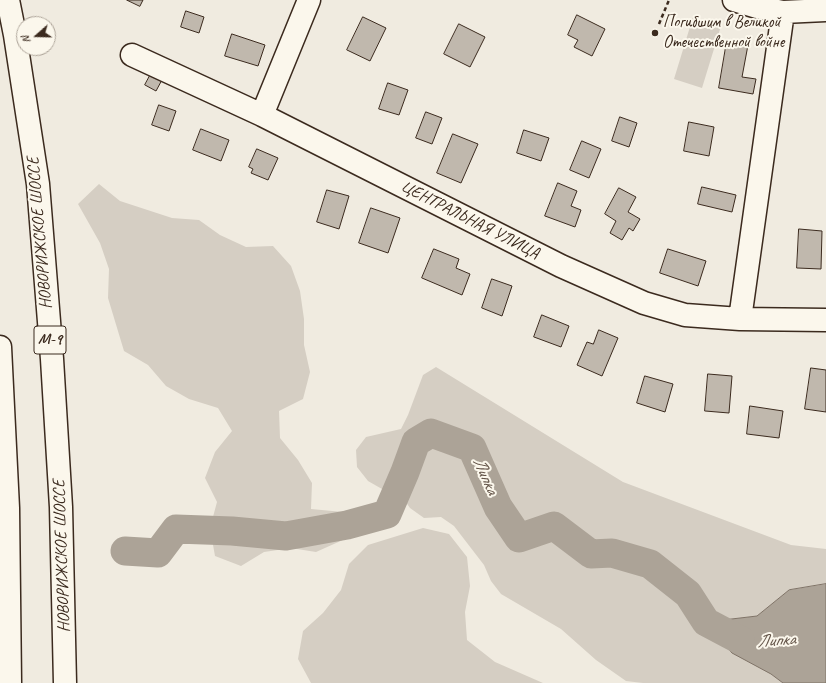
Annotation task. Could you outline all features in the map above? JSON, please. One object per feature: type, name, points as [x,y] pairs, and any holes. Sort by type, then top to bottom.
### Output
[{"type":"main road","name":"НОВОРИЖСКОЕ ШОССЕ","points":[[8,0],[15,35],[38,184],[52,359],[61,507],[65,683]]},
{"type":"main road","points":[[262,115],[309,0]]},
{"type":"main road","points":[[734,0],[757,3],[783,12],[826,10]]},
{"type":"main road","points":[[740,319],[783,12]]},
{"type":"main road","name":"ЦЕНТРАЛЬНАЯ УЛИЦА","points":[[132,55],[262,115],[562,266],[644,304],[685,315],[740,319],[826,320]]},
{"type":"main road","points":[[0,347],[8,508],[10,683]]},
{"type":"path","points":[[659,24],[669,0]]},
{"type":"shaded area","points":[[693,17],[721,26],[702,88],[674,79]]},
{"type":"shaded area","points":[[99,184],[120,201],[172,218],[199,220],[220,235],[246,247],[273,246],[291,266],[300,291],[304,319],[304,345],[310,372],[303,399],[279,411],[280,438],[298,460],[312,483],[311,509],[343,512],[354,535],[316,552],[291,548],[264,552],[241,566],[215,556],[210,528],[217,502],[205,478],[215,452],[232,431],[218,408],[189,399],[166,386],[148,365],[124,351],[108,298],[109,269],[100,243],[78,204]]},
{"type":"shaded area","points":[[436,367],[623,482],[791,545],[826,549],[826,584],[789,590],[757,616],[706,622],[783,683],[643,683],[626,681],[596,660],[561,629],[501,594],[491,581],[484,565],[454,526],[441,517],[424,518],[410,508],[400,494],[382,489],[368,481],[357,467],[356,450],[366,437],[401,429],[408,415],[423,375]]},
{"type":"shaded area","points":[[423,528],[449,534],[467,557],[470,586],[465,612],[467,640],[495,662],[543,683],[311,683],[298,659],[303,631],[323,613],[341,590],[349,564],[368,545]]},
{"type":"water","points":[[826,584],[826,683],[783,683],[771,674],[732,653],[706,622],[757,616],[789,590]]},
{"type":"building","points":[[127,0],[143,0],[140,6]]},
{"type":"building","points":[[186,11],[204,17],[199,33],[181,27]]},
{"type":"building","points":[[577,15],[605,29],[592,56],[574,47],[578,40],[568,35]]},
{"type":"building","points":[[363,17],[386,28],[370,61],[347,50]]},
{"type":"building","points":[[459,24],[485,37],[470,67],[444,54]]},
{"type":"building","points":[[232,34],[265,45],[258,66],[225,56]]},
{"type":"building","points":[[727,41],[748,45],[742,77],[756,79],[753,94],[719,88]]},
{"type":"building","points":[[152,72],[163,78],[156,91],[145,85]]},
{"type":"building","points":[[388,83],[408,90],[399,115],[379,109]]},
{"type":"building","points":[[159,105],[176,111],[169,131],[152,125]]},
{"type":"building","points":[[426,112],[442,118],[432,144],[416,138]]},
{"type":"building","points":[[620,117],[637,123],[629,147],[612,141]]},
{"type":"building","points":[[689,122],[714,127],[709,156],[684,151]]},
{"type":"building","points":[[201,129],[229,140],[221,161],[193,150]]},
{"type":"building","points":[[524,130],[549,138],[541,161],[517,153]]},
{"type":"building","points":[[453,134],[478,144],[461,183],[437,173]]},
{"type":"building","points":[[582,141],[601,149],[589,178],[570,170]]},
{"type":"building","points":[[257,149],[278,158],[268,180],[251,173],[253,169],[249,167]]},
{"type":"building","points":[[558,183],[577,191],[571,206],[581,210],[575,227],[545,216]]},
{"type":"building","points":[[702,187],[736,195],[732,212],[698,204]]},
{"type":"building","points":[[619,188],[636,197],[628,212],[640,219],[633,231],[629,228],[622,240],[610,233],[616,221],[605,214]]},
{"type":"building","points":[[327,190],[349,196],[339,229],[317,222]]},
{"type":"building","points":[[371,208],[400,218],[388,253],[359,243]]},
{"type":"building","points":[[799,229],[822,231],[821,269],[797,268]]},
{"type":"building","points":[[434,249],[459,259],[456,268],[470,274],[462,295],[422,278]]},
{"type":"building","points":[[668,249],[706,261],[698,286],[660,273]]},
{"type":"building","points":[[492,279],[512,286],[502,316],[482,308]]},
{"type":"building","points":[[542,315],[569,326],[561,347],[534,337]]},
{"type":"building","points":[[599,330],[618,338],[602,376],[577,365],[587,342],[593,344]]},
{"type":"building","points":[[811,368],[826,370],[826,412],[805,409]]},
{"type":"building","points":[[708,374],[732,376],[729,413],[705,411]]},
{"type":"building","points":[[645,376],[673,384],[665,412],[637,403]]},
{"type":"building","points":[[750,406],[783,411],[779,438],[747,434]]},
{"type":"waterway","name":"Липка","points":[[125,551],[158,553],[176,529],[232,531],[286,536],[347,525],[387,514],[416,442],[431,433],[472,448],[498,507],[519,538],[554,526],[591,554],[612,553],[650,564],[688,594],[706,622],[740,640]]},
{"type":"place","name":"Погибшим в Великой Отечественной войне","points":[[655,33]]}]
